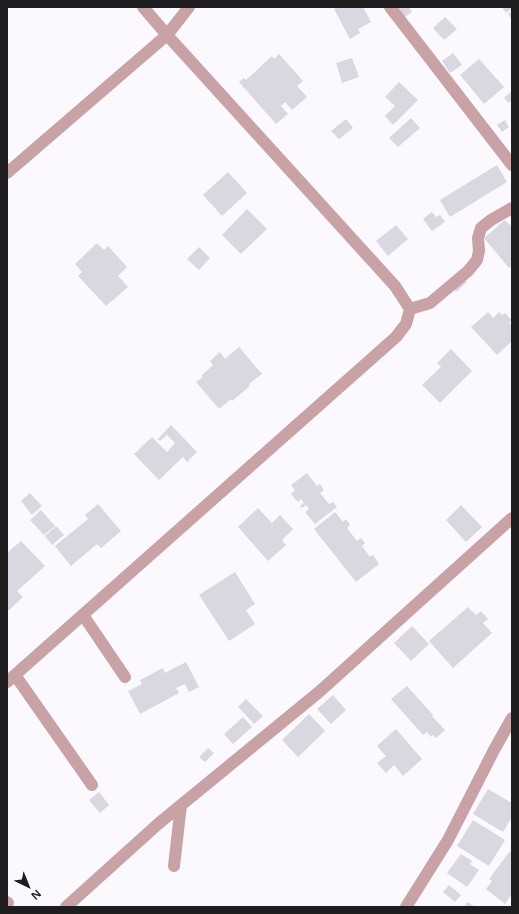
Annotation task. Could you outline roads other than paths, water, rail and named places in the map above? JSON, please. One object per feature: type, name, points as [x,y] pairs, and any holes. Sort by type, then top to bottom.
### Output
[{"type":"street","points":[[92,785],[11,679],[396,337],[406,324],[410,309],[395,286],[143,7]]},
{"type":"street","points":[[7,173],[167,35],[189,7]]},
{"type":"street","points":[[390,7],[512,164]]},
{"type":"street","points":[[410,309],[430,303],[468,271],[477,260],[479,251],[478,238],[481,228],[491,220],[512,208]]},
{"type":"street","points":[[66,907],[158,824],[319,692],[512,518]]},
{"type":"street","points":[[82,615],[126,678]]},
{"type":"street","points":[[406,907],[448,840],[512,718]]},
{"type":"street","points":[[174,866],[181,805]]}]
